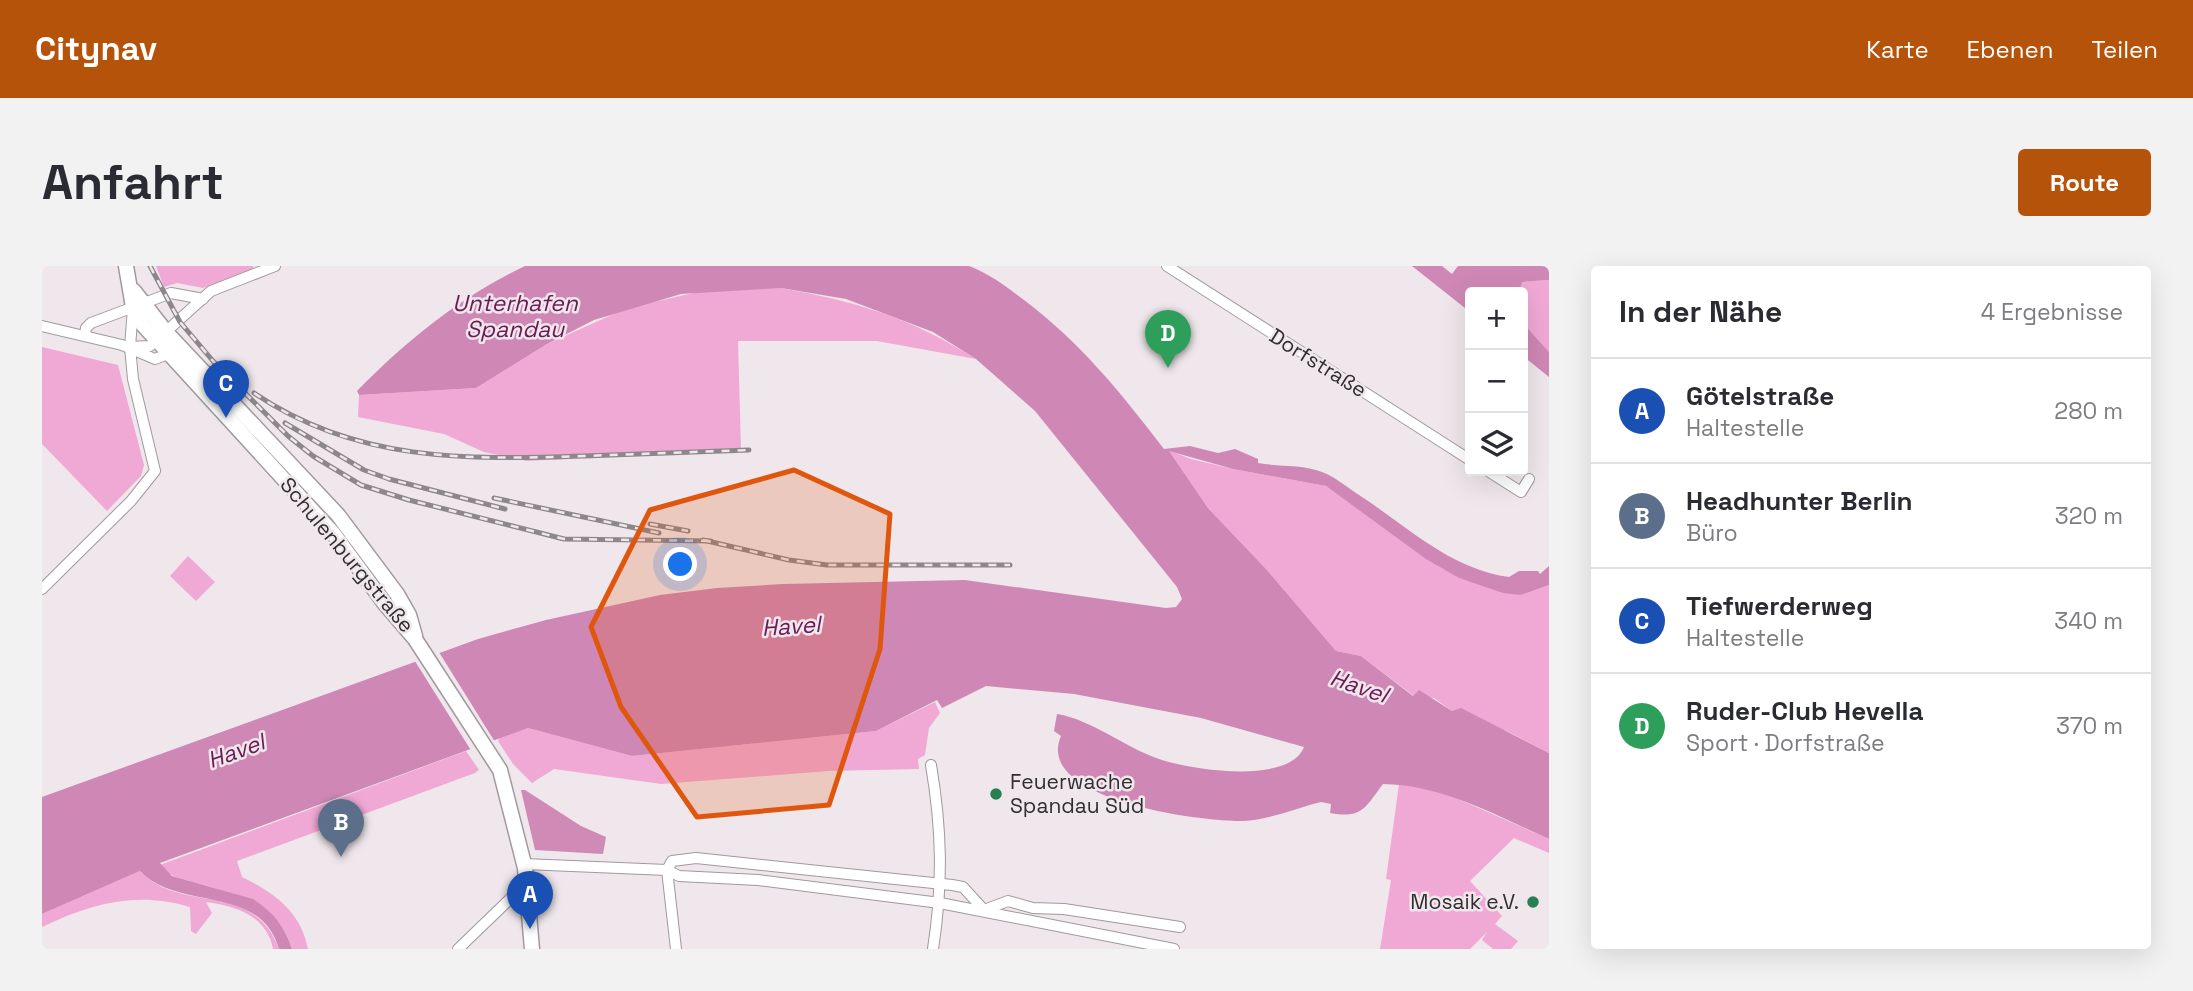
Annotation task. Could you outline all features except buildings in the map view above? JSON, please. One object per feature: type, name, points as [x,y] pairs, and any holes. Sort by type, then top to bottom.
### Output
[{"type":"street","points":[[130,347],[150,346],[211,291],[275,266]]},
{"type":"street","name":"Dorfstraße","points":[[1167,266],[1465,457]]},
{"type":"street","name":"Schulenburgstraße","points":[[127,273],[137,305],[162,337],[338,515],[397,594],[409,615],[415,639]]},
{"type":"street","points":[[85,335],[87,326],[91,323],[171,293],[203,299]]},
{"type":"street","points":[[42,589],[131,501],[155,471],[133,379],[130,347],[137,305]]},
{"type":"street","points":[[42,326],[130,347],[155,359],[168,354]]},
{"type":"street","name":"Schulenburgstraße","points":[[162,337],[168,354],[320,518],[415,639]]},
{"type":"street","points":[[1496,476],[1521,492],[1529,479]]},
{"type":"street","points":[[415,639],[495,763],[503,780],[524,864],[532,949]]},
{"type":"street","points":[[931,765],[939,807],[942,883],[933,949]]},
{"type":"street","points":[[676,949],[667,870],[672,861],[696,858],[942,883],[963,887],[984,910]]},
{"type":"street","points":[[524,864],[667,870],[679,876],[758,880],[940,903],[1174,949]]},
{"type":"street","points":[[458,949],[515,894],[528,893]]},
{"type":"street","points":[[984,910],[1008,901],[1033,908],[1063,909],[1180,928]]},
{"type":"highlighted area","points":[[794,470],[890,514],[880,649],[829,805],[697,817],[621,707],[591,627],[650,510]]},
{"type":"shaded area","points":[[156,266],[253,266],[254,270],[203,288],[177,283],[164,287]]},
{"type":"shaded area","points":[[1549,280],[1549,352],[1528,329],[1528,287],[1520,287],[1521,282]]},
{"type":"shaded area","points":[[781,288],[835,299],[882,313],[928,332],[976,359],[877,341],[738,341],[741,449],[527,461],[484,452],[444,434],[358,417],[359,395],[476,388],[547,344],[627,308],[707,290]]},
{"type":"shaded area","points":[[42,347],[118,365],[144,465],[141,476],[107,511],[42,444]]},
{"type":"shaded area","points":[[1168,450],[1191,459],[1233,469],[1326,486],[1459,578],[1521,595],[1549,585],[1549,753],[1509,732],[1452,711],[1434,698],[1414,696],[1361,656],[1336,651],[1267,570],[1208,508]]},
{"type":"shaded area","points":[[188,556],[215,582],[196,601],[170,576]]},
{"type":"shaded area","points":[[935,702],[940,713],[929,728],[925,755],[918,759],[919,769],[829,771],[661,784],[554,769],[532,783],[513,764],[498,741],[501,735],[528,728],[632,756],[876,731]]},
{"type":"shaded area","points":[[466,751],[479,770],[475,773],[237,861],[242,877],[276,897],[293,914],[305,936],[308,949],[292,949],[277,920],[253,902],[175,876],[160,865]]},
{"type":"shaded area","points":[[1399,784],[1440,791],[1549,839],[1549,853],[1514,838],[1470,881],[1502,916],[1495,924],[1518,941],[1511,949],[1493,949],[1482,940],[1487,932],[1470,949],[1380,949],[1391,880],[1386,879]]},
{"type":"shaded area","points":[[521,790],[581,826],[606,837],[603,854],[535,850]]},
{"type":"shaded area","points":[[140,871],[157,884],[175,892],[234,905],[252,913],[267,927],[279,949],[273,949],[264,928],[248,915],[228,906],[206,902],[212,913],[196,934],[191,931],[190,907],[152,900],[97,906],[42,927],[42,914]]},
{"type":"water","points":[[525,266],[969,266],[1005,286],[1064,333],[1116,389],[1164,449],[1190,446],[1218,453],[1235,449],[1258,459],[1258,463],[1314,469],[1336,479],[1430,545],[1467,565],[1509,577],[1519,571],[1538,571],[1540,574],[1549,566],[1549,585],[1521,595],[1503,593],[1459,578],[1426,559],[1326,486],[1233,469],[1169,451],[1208,508],[1267,570],[1336,651],[1361,656],[1413,696],[1419,690],[1452,711],[1461,708],[1549,753],[1549,839],[1489,811],[1448,796],[1383,784],[1362,810],[1349,814],[1330,813],[1331,804],[1321,802],[1253,820],[1222,820],[1193,817],[1126,803],[1095,791],[1072,776],[1059,758],[1061,736],[1054,731],[1057,714],[1083,722],[1159,759],[1215,770],[1260,770],[1280,766],[1295,759],[1304,747],[1201,718],[1074,694],[986,686],[942,708],[937,700],[876,731],[632,756],[528,728],[160,863],[172,876],[253,899],[277,920],[292,949],[279,949],[269,928],[255,915],[237,906],[176,891],[156,883],[140,871],[42,914],[42,797],[478,639],[546,620],[660,595],[783,584],[965,580],[1166,608],[1176,607],[1182,599],[1177,587],[1035,411],[976,359],[933,332],[846,299],[781,288],[681,294],[594,320],[547,344],[476,388],[359,395],[357,391],[376,372],[435,321],[478,291]]},
{"type":"water","points":[[1412,266],[1442,266],[1452,274],[1458,266],[1549,266],[1549,280],[1522,282],[1520,287],[1465,287],[1465,308]]},
{"type":"water","points":[[1528,329],[1549,352],[1549,377],[1528,360]]},
{"type":"pier","points":[[437,649],[495,742],[472,752],[413,658]]},
{"type":"railway","points":[[150,266],[180,322],[213,361],[288,436],[313,456],[361,485],[409,500],[564,539],[711,541]]},
{"type":"railway","points":[[254,393],[293,416],[332,433],[413,452],[497,458],[749,450]]},
{"type":"railway","points":[[285,423],[364,470],[505,509]]},
{"type":"railway","points":[[494,498],[659,533]]},
{"type":"railway","points":[[650,524],[688,531]]},
{"type":"railway","points":[[703,540],[789,560],[827,565],[1010,565]]},
{"type":"place","name":"Ruder-Club Hevella","points":[[1168,368]]},
{"type":"place","name":"Tiefwerderweg","points":[[226,418]]},
{"type":"place","name":"Feuerwache Spandau Süd","points":[[996,794]]},
{"type":"place","name":"Headhunter Berlin","points":[[341,857]]},
{"type":"place","name":"Mosaik e.V.","points":[[1533,902]]},
{"type":"place","name":"Götelstraße","points":[[530,929]]},
{"type":"water label","name":"Unterhafen Spandau","points":[[515,316]]},
{"type":"water label","name":"Havel","points":[[791,626]]},
{"type":"water label","name":"Havel","points":[[1359,686]]},
{"type":"water label","name":"Havel","points":[[236,751]]}]
